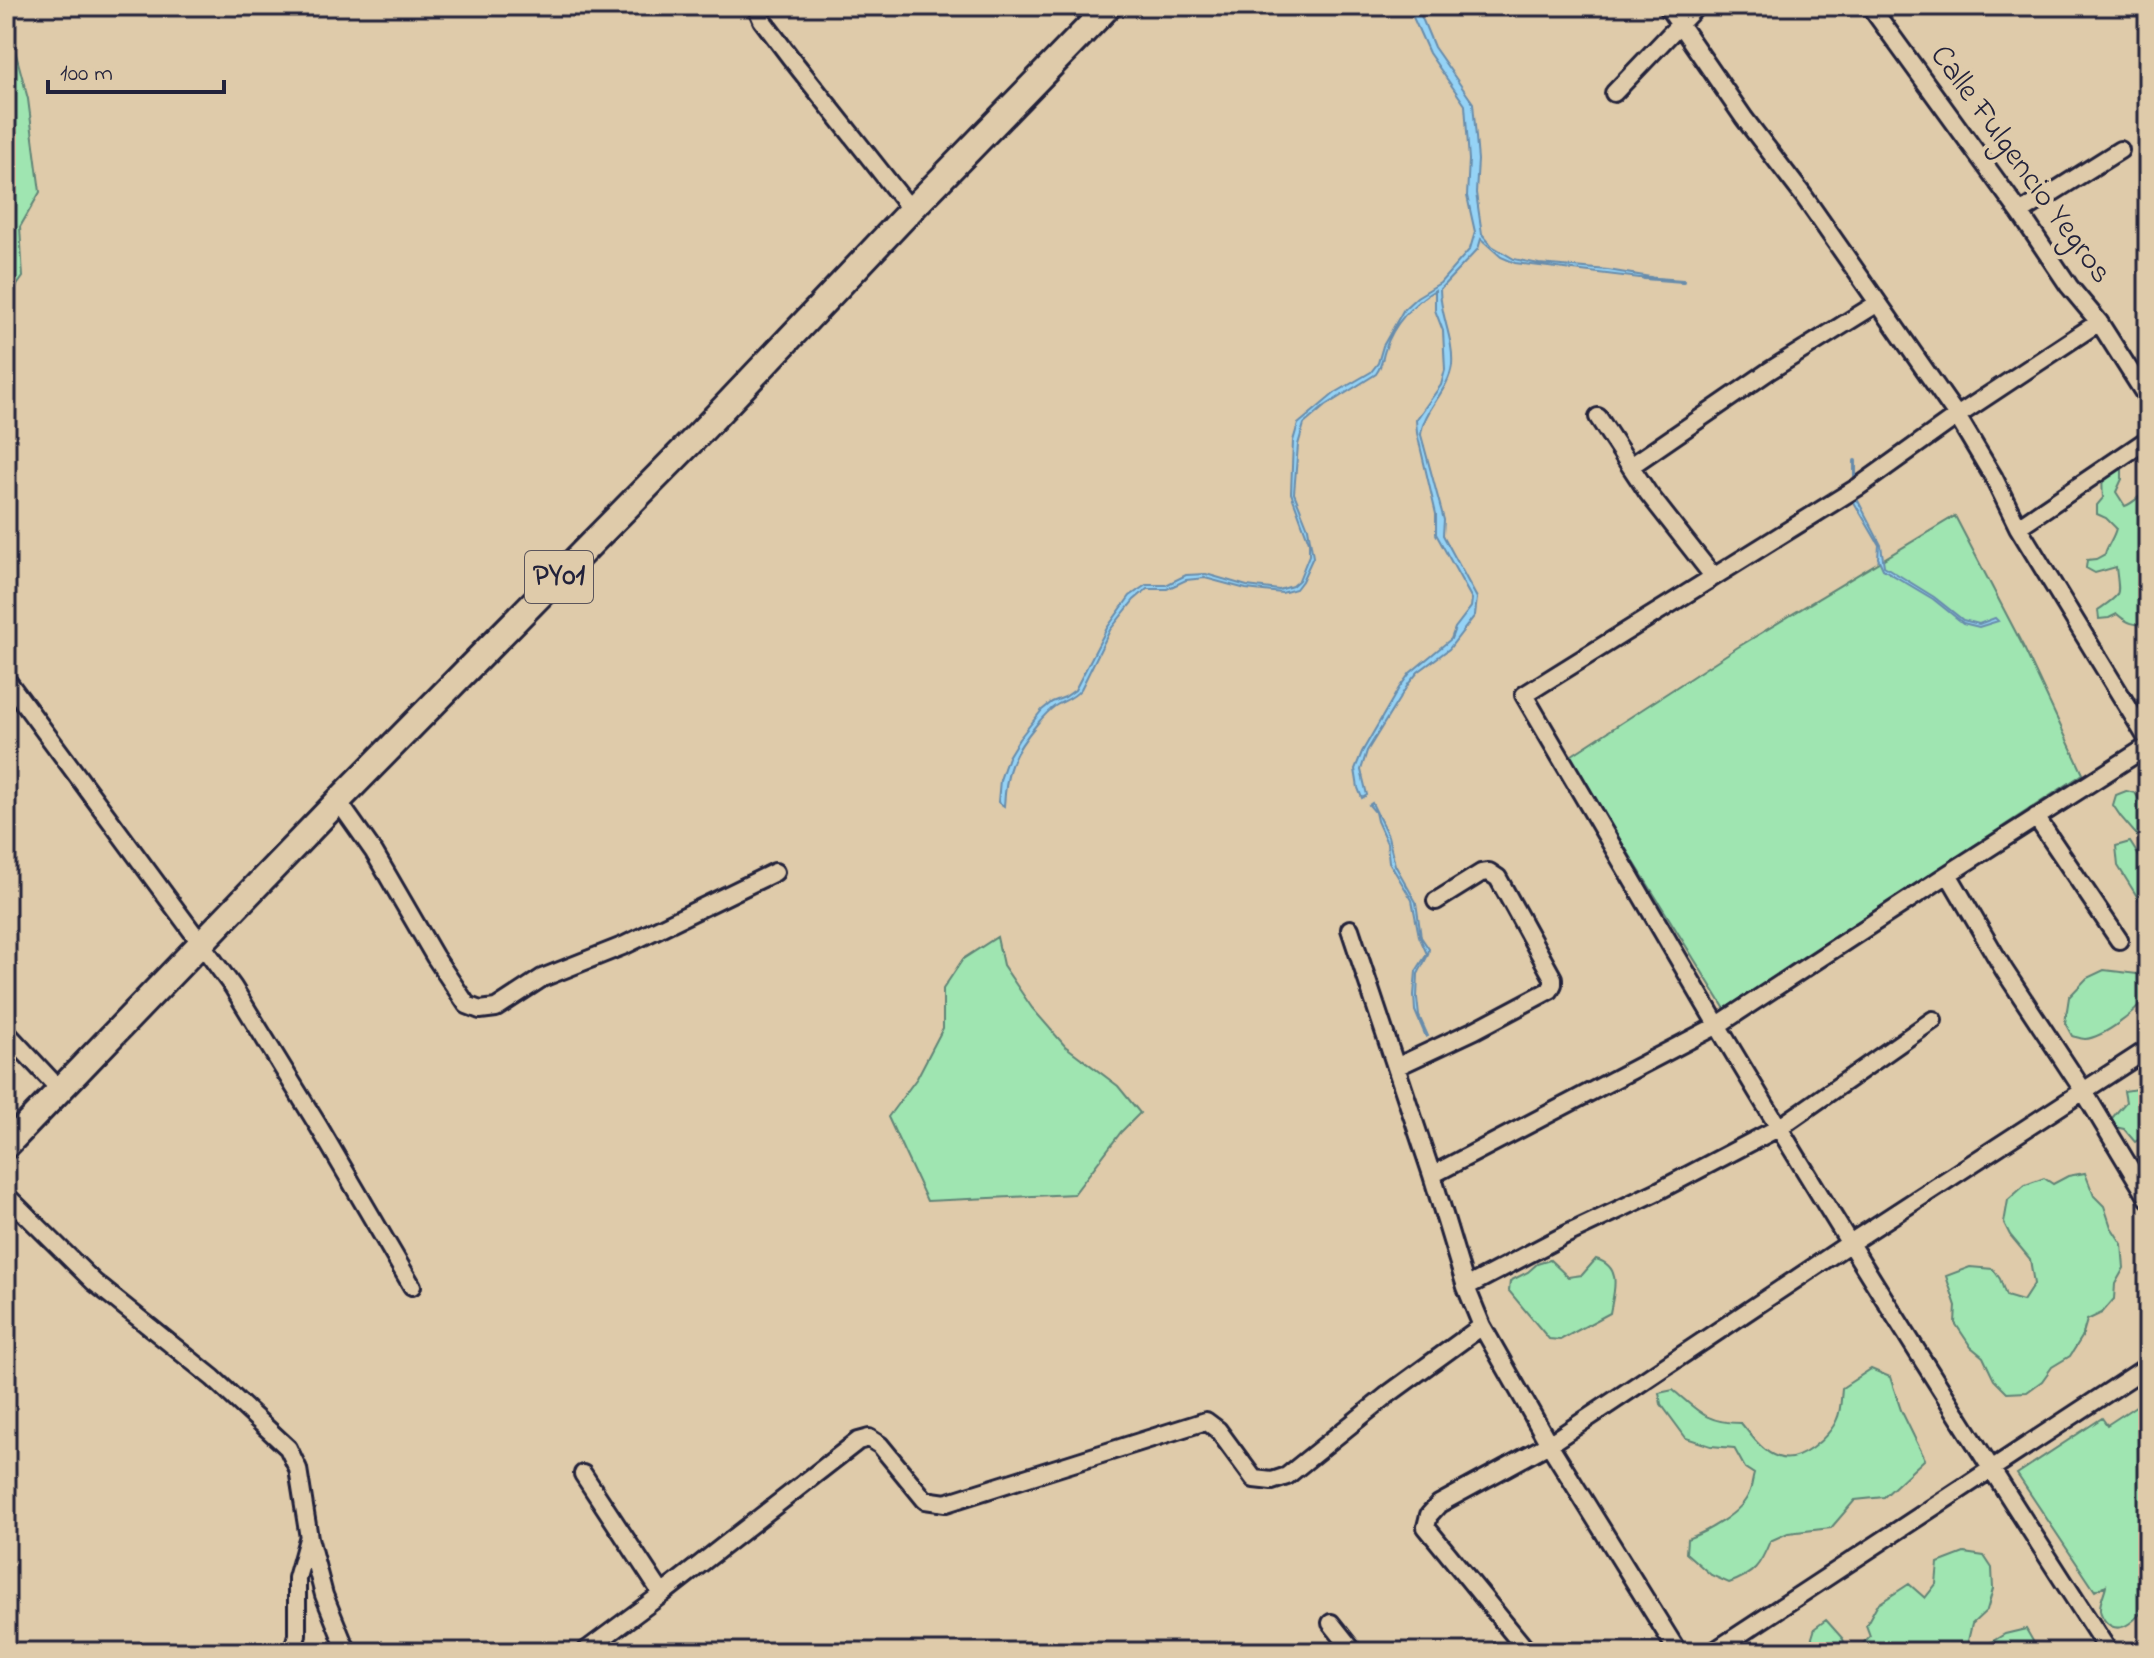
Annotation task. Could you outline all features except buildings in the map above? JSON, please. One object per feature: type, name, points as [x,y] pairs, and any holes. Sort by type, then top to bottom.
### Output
[{"type":"highway","name":"PY01","points":[[6,1146],[338,801],[699,434],[1109,6]]},
{"type":"street","points":[[756,6],[762,20],[790,57],[911,210]]},
{"type":"street","points":[[1432,1175],[1718,1025],[2148,743],[2018,527],[1994,478],[1957,416],[1667,6]]},
{"type":"street","points":[[1614,93],[1697,6]]},
{"type":"street","name":"Calle Fulgencio Yegros","points":[[1870,6],[2069,286],[2099,322],[2148,399]]},
{"type":"street","points":[[2020,213],[2120,150]]},
{"type":"street","points":[[1631,466],[1773,368],[1878,303]]},
{"type":"street","points":[[2099,322],[1957,416],[1855,489],[1524,695],[1850,1243],[2109,1652]]},
{"type":"street","points":[[1598,417],[1648,493],[1713,576]]},
{"type":"street","points":[[2018,527],[2148,439]]},
{"type":"street","points":[[6,679],[233,987],[412,1286]]},
{"type":"street","points":[[338,801],[374,852],[435,957],[467,1005],[480,1010],[496,1008],[542,978],[625,945],[775,872]]},
{"type":"street","points":[[2036,817],[2119,940]]},
{"type":"street","points":[[1396,1067],[1488,1023],[1550,990],[1553,984],[1553,978],[1498,878],[1489,872],[1481,873],[1436,901]]},
{"type":"street","points":[[1948,874],[2004,970],[2083,1090],[2148,1198]]},
{"type":"street","points":[[1350,929],[1466,1287],[1482,1326],[1549,1444],[1678,1652]]},
{"type":"street","points":[[1466,1287],[1780,1127],[1933,1020]]},
{"type":"street","points":[[6,1032],[60,1090]]},
{"type":"street","points":[[1528,1652],[1426,1527],[1429,1515],[1439,1504],[1549,1444],[2148,1049]]},
{"type":"street","points":[[6,1195],[94,1282],[213,1378],[288,1448],[298,1469],[309,1538],[324,1595],[349,1652]]},
{"type":"street","points":[[584,1652],[858,1441],[869,1438],[880,1445],[925,1500],[946,1503],[1206,1421],[1218,1430],[1254,1479],[1272,1481],[1287,1476],[1390,1393],[1482,1326]]},
{"type":"street","points":[[1713,1652],[2148,1366]]},
{"type":"street","points":[[583,1474],[662,1594]]},
{"type":"street","points":[[292,1652],[297,1635],[297,1578],[309,1538]]},
{"type":"street","points":[[1331,1623],[1354,1652]]},
{"type":"green space","points":[[6,17],[28,99],[40,192],[20,227],[23,277],[6,301]]},
{"type":"green space","points":[[2109,466],[2122,468],[2122,479],[2116,492],[2125,506],[2148,490],[2148,624],[2131,623],[2117,614],[2099,619],[2098,610],[2118,593],[2116,567],[2095,573],[2086,568],[2087,560],[2105,554],[2116,528],[2097,514],[2097,505],[2103,498],[2103,477]]},
{"type":"green space","points":[[1955,516],[2024,648],[2083,774],[1725,1009],[1569,757],[1738,647]]},
{"type":"green space","points":[[2126,791],[2135,793],[2148,812],[2148,853],[2113,805],[2116,795]]},
{"type":"green space","points":[[2130,842],[2148,864],[2148,914],[2118,866],[2116,846]]},
{"type":"green space","points":[[997,937],[1003,965],[1032,1008],[1065,1046],[1118,1086],[1140,1113],[1121,1132],[1074,1194],[927,1201],[888,1117],[917,1078],[943,1028],[943,989],[963,959]]},
{"type":"green space","points":[[2148,961],[2148,990],[2137,1008],[2101,1034],[2085,1039],[2072,1036],[2065,1023],[2069,997],[2087,978],[2104,970],[2137,974]]},
{"type":"green space","points":[[2137,1089],[2148,1095],[2146,1135],[2135,1142],[2124,1129],[2115,1127],[2112,1118],[2126,1102],[2124,1091]]},
{"type":"green space","points":[[2085,1173],[2094,1196],[2104,1206],[2111,1227],[2122,1244],[2124,1268],[2115,1284],[2114,1299],[2102,1313],[2087,1320],[2082,1337],[2070,1356],[2052,1367],[2042,1381],[2027,1392],[2007,1393],[1994,1380],[1983,1357],[1971,1347],[1955,1323],[1956,1306],[1946,1276],[1970,1267],[1993,1269],[2006,1296],[2023,1301],[2034,1284],[2030,1259],[2004,1223],[2008,1200],[2025,1185],[2044,1178],[2053,1184],[2068,1176]]},
{"type":"green space","points":[[1596,1259],[1610,1268],[1615,1281],[1610,1313],[1560,1340],[1549,1339],[1509,1291],[1510,1281],[1537,1264],[1550,1260],[1568,1277],[1582,1275]]},
{"type":"green space","points":[[1871,1369],[1890,1377],[1901,1410],[1925,1459],[1884,1497],[1855,1500],[1831,1528],[1788,1533],[1770,1541],[1755,1568],[1729,1583],[1711,1575],[1686,1553],[1687,1539],[1713,1527],[1739,1508],[1749,1493],[1754,1474],[1745,1468],[1734,1448],[1711,1446],[1686,1438],[1661,1404],[1659,1393],[1673,1390],[1696,1410],[1711,1418],[1741,1423],[1767,1451],[1778,1457],[1795,1457],[1828,1434],[1838,1416],[1842,1388]]},
{"type":"green space","points":[[2148,1398],[2148,1604],[2129,1624],[2118,1628],[2106,1622],[2100,1611],[2106,1585],[2095,1591],[2017,1474],[2102,1418],[2107,1425]]},
{"type":"green space","points":[[1964,1553],[1984,1556],[1992,1568],[1993,1589],[1987,1610],[1972,1624],[1967,1645],[1981,1648],[2005,1634],[2026,1629],[2035,1652],[1855,1652],[1870,1636],[1866,1625],[1877,1605],[1909,1584],[1925,1598],[1936,1584],[1938,1563]]},
{"type":"green space","points":[[1826,1620],[1843,1639],[1847,1652],[1770,1652],[1781,1640],[1810,1644],[1815,1628]]},
{"type":"water","points":[[1408,6],[1417,6],[1434,47],[1473,103],[1478,160],[1476,193],[1482,234],[1492,246],[1514,259],[1539,264],[1650,277],[1515,263],[1501,257],[1481,239],[1478,249],[1440,289],[1452,365],[1446,383],[1426,417],[1421,435],[1444,520],[1443,535],[1477,598],[1475,615],[1449,649],[1418,672],[1409,683],[1367,751],[1361,770],[1367,795],[1362,798],[1355,769],[1362,752],[1410,673],[1451,639],[1455,628],[1471,607],[1472,599],[1436,534],[1436,514],[1417,433],[1416,420],[1441,385],[1445,370],[1443,331],[1435,310],[1435,290],[1419,301],[1399,323],[1376,374],[1325,406],[1304,424],[1298,445],[1294,493],[1308,528],[1313,557],[1296,589],[1282,593],[1246,589],[1205,578],[1186,580],[1167,589],[1147,589],[1110,630],[1081,689],[1050,710],[1022,744],[1009,771],[1004,806],[998,802],[1000,780],[1008,757],[1042,710],[1075,690],[1107,628],[1130,596],[1146,585],[1166,585],[1186,575],[1206,574],[1247,586],[1279,590],[1299,580],[1309,555],[1309,542],[1291,493],[1293,441],[1298,424],[1335,393],[1371,372],[1404,309],[1440,283],[1470,249],[1475,232],[1467,196],[1469,160],[1465,105],[1429,53]]},
{"type":"water","points":[[1855,495],[1881,545],[1884,566],[1934,597],[1963,620],[1979,624],[1995,618],[1998,621],[1979,627],[1963,623],[1933,599],[1883,569],[1878,558],[1879,545],[1851,497]]},
{"type":"water","points":[[1372,803],[1388,836],[1395,865],[1416,902],[1421,937],[1429,949],[1428,955],[1418,974],[1417,998],[1426,1037],[1415,1011],[1414,995],[1416,971],[1427,954],[1419,936],[1412,900],[1389,862],[1387,843],[1375,812],[1369,805]]},
{"type":"waterway","points":[[1644,278],[1683,281]]},
{"type":"waterway","points":[[1855,461],[1855,484]]}]
